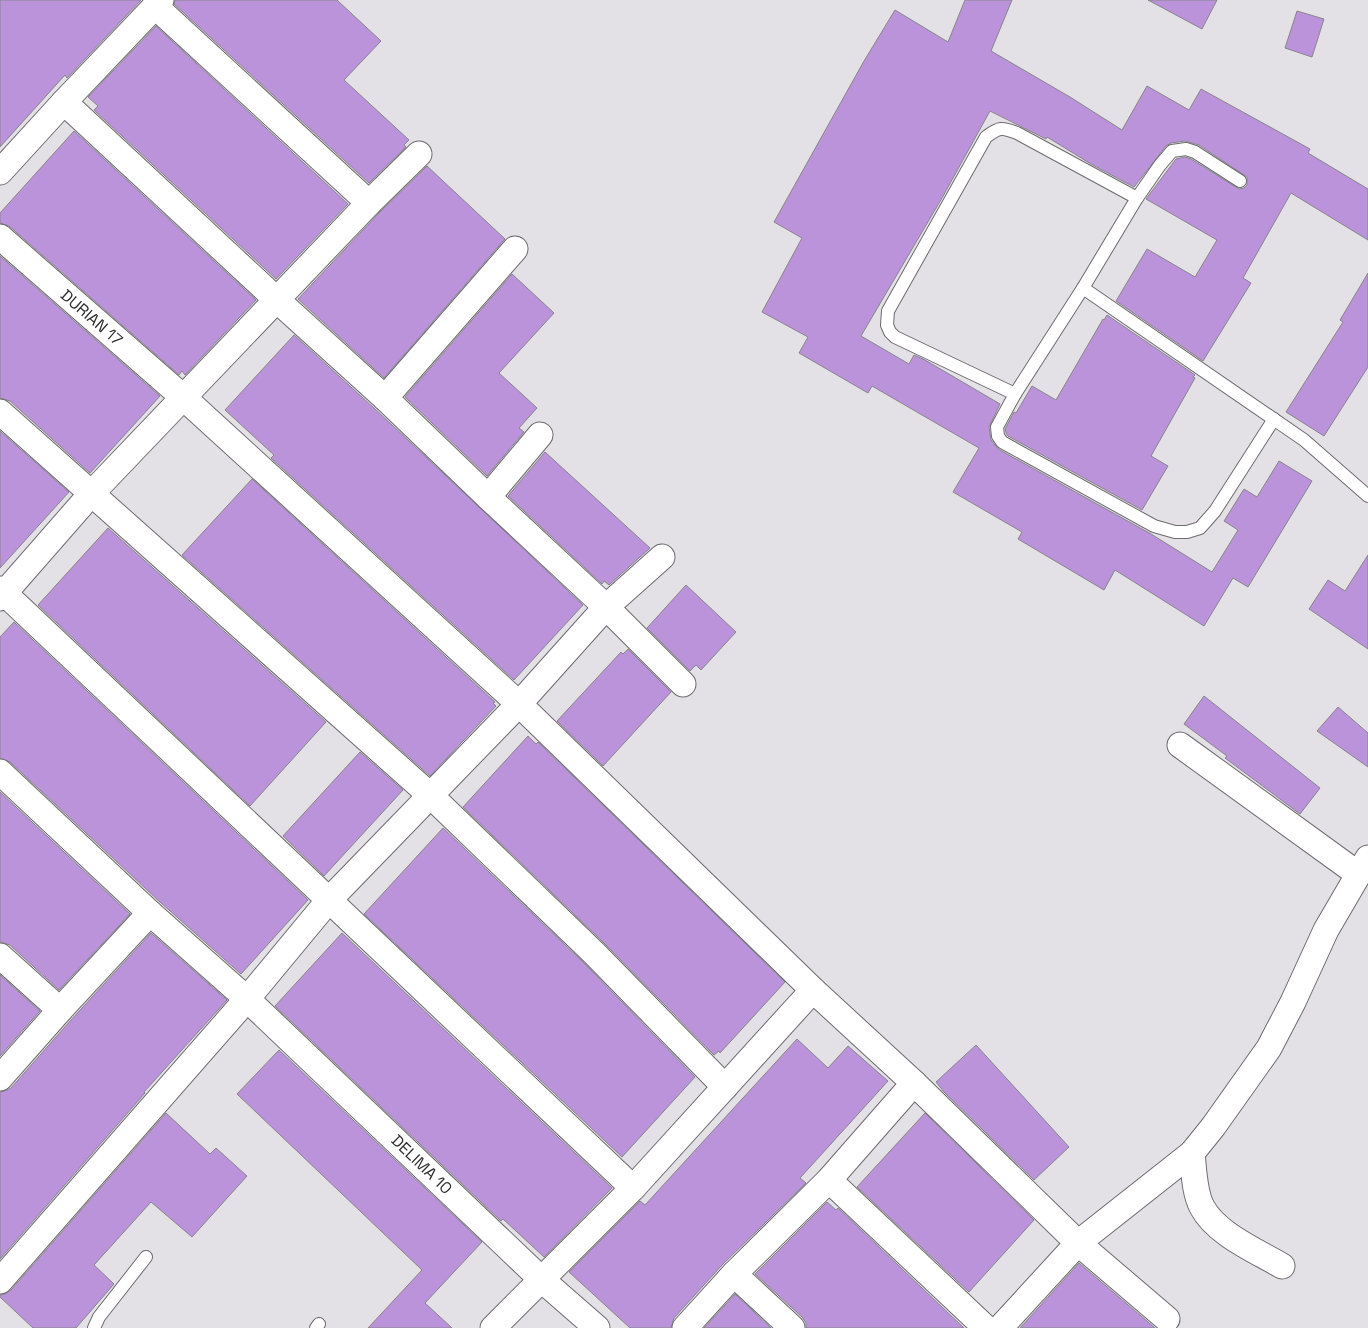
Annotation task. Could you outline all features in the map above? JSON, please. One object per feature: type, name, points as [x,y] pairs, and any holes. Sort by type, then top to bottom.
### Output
[{"type":"street","points":[[0,172],[158,3],[369,202]]},
{"type":"street","points":[[64,102],[385,398],[606,607],[683,684]]},
{"type":"street","points":[[419,154],[369,202],[91,494],[1,593],[633,1188]]},
{"type":"street","name":"DURIAN 17","points":[[0,237],[184,398],[519,704],[813,990],[914,1083],[1078,1243],[1167,1319]]},
{"type":"street","points":[[385,398],[515,249]]},
{"type":"street","points":[[0,412],[431,796],[594,953],[725,1087]]},
{"type":"street","points":[[488,497],[540,435]]},
{"type":"street","points":[[0,1281],[247,1000],[329,900],[519,704],[606,607],[662,557]]},
{"type":"street","points":[[1000,1328],[1078,1243],[1192,1153],[1213,1127],[1269,1048],[1326,930],[1363,866],[1180,745]]},
{"type":"street","name":"DELIMA 10","points":[[0,772],[150,913],[247,1000],[541,1279],[597,1328]]},
{"type":"street","points":[[0,1078],[150,913]]},
{"type":"street","points":[[0,956],[60,1010]]},
{"type":"street","points":[[493,1328],[633,1188],[813,990]]},
{"type":"street","points":[[685,1328],[734,1274],[829,1180],[914,1083]]},
{"type":"street","points":[[1192,1153],[1202,1206],[1214,1223],[1282,1266]]},
{"type":"street","points":[[829,1180],[986,1328]]},
{"type":"street","points":[[734,1274],[792,1328]]},
{"type":"lane","points":[[1015,394],[895,337],[887,325],[888,311],[902,283],[986,137],[995,129],[1000,128],[1017,132],[1137,198]]},
{"type":"lane","points":[[1240,181],[1196,152],[1186,149],[1172,151],[1137,198],[1084,288],[1015,394],[997,427],[998,436],[1002,442],[1154,526],[1175,532],[1187,532],[1200,528],[1215,511],[1274,419]]},
{"type":"lane","points":[[1084,288],[1304,440],[1368,496]]},
{"type":"lane","points":[[94,1328],[99,1317],[146,1257]]},
{"type":"building","points":[[0,0],[141,0],[67,78],[65,75],[0,147]]},
{"type":"building","points":[[175,0],[337,0],[381,41],[344,80],[409,140],[404,145],[406,147],[369,183],[174,4]]},
{"type":"building","points":[[965,0],[1012,0],[991,51],[1122,130],[1147,86],[1189,110],[1201,89],[1310,149],[1308,153],[1368,189],[1368,240],[1291,193],[1243,278],[1251,283],[1203,361],[1116,301],[1147,249],[1195,277],[1217,240],[1146,199],[1176,159],[1185,157],[1191,159],[1239,189],[1247,185],[1247,177],[1199,145],[1185,141],[1171,143],[1166,146],[1134,187],[1047,137],[1046,139],[990,111],[942,198],[861,336],[909,364],[914,355],[925,360],[1000,404],[989,427],[991,440],[998,449],[1151,534],[1212,572],[1238,530],[1224,521],[1244,489],[1257,497],[1279,461],[1312,481],[1248,587],[1233,578],[1204,626],[1115,570],[1104,590],[1018,539],[1022,532],[953,492],[979,448],[872,386],[868,393],[799,353],[808,337],[762,312],[802,238],[774,222],[864,61],[895,10],[948,42]]},
{"type":"building","points":[[1148,0],[1217,0],[1202,29]]},
{"type":"building","points":[[1297,11],[1324,19],[1312,57],[1285,48]]},
{"type":"building","points":[[156,26],[348,204],[276,279],[94,110],[98,106],[88,97]]},
{"type":"building","points":[[74,131],[256,300],[185,375],[182,371],[179,375],[9,226],[0,223],[0,213]]},
{"type":"building","points":[[427,166],[505,239],[384,378],[298,299],[379,213]]},
{"type":"building","points":[[0,256],[160,396],[90,473],[10,401],[0,398]]},
{"type":"building","points":[[1368,273],[1368,367],[1324,436],[1286,412],[1343,322],[1340,320]]},
{"type":"building","points":[[512,274],[554,313],[499,373],[537,408],[519,428],[524,432],[487,476],[405,397]]},
{"type":"building","points":[[1107,315],[1195,375],[1151,456],[1168,466],[1142,510],[1008,436],[1005,429],[1032,386],[1056,400]]},
{"type":"building","points":[[294,335],[583,605],[514,680],[271,458],[274,455],[225,410]]},
{"type":"building","points":[[0,431],[69,492],[0,568]]},
{"type":"building","points":[[545,452],[650,548],[609,585],[604,581],[602,584],[508,496]]},
{"type":"building","points":[[252,479],[495,702],[493,703],[496,706],[430,776],[182,555]]},
{"type":"building","points":[[108,528],[326,722],[250,806],[38,605]]},
{"type":"building","points":[[1368,555],[1368,649],[1309,609],[1328,580],[1345,591]]},
{"type":"building","points":[[686,585],[736,632],[701,670],[696,665],[690,671],[647,628]]},
{"type":"building","points":[[14,622],[308,900],[241,974],[160,902],[10,762],[0,758],[0,637]]},
{"type":"building","points":[[628,649],[671,692],[603,766],[557,721],[621,652],[623,654]]},
{"type":"building","points":[[1204,696],[1320,788],[1300,814],[1225,758],[1227,756],[1184,724]]},
{"type":"building","points":[[1338,707],[1368,733],[1368,767],[1317,731]]},
{"type":"building","points":[[528,736],[536,744],[538,742],[785,982],[720,1053],[719,1051],[714,1055],[604,943],[463,807]]},
{"type":"building","points":[[360,752],[403,790],[324,876],[283,836]]},
{"type":"building","points":[[0,792],[130,914],[59,990],[10,945],[0,942]]},
{"type":"building","points":[[443,828],[584,963],[695,1077],[622,1157],[364,914]]},
{"type":"building","points":[[151,933],[227,1000],[144,1092],[0,1259],[0,1092],[11,1088]]},
{"type":"building","points":[[342,933],[612,1188],[544,1257],[503,1219],[501,1221],[275,1006]]},
{"type":"building","points":[[0,975],[40,1011],[0,1056]]},
{"type":"building","points":[[797,1039],[828,1068],[848,1046],[888,1081],[800,1178],[806,1183],[723,1264],[674,1318],[671,1328],[630,1328],[569,1272],[640,1201],[645,1205]]},
{"type":"building","points":[[976,1045],[1069,1147],[1034,1180],[936,1082]]},
{"type":"building","points":[[279,1050],[482,1242],[425,1303],[452,1328],[368,1328],[422,1270],[237,1094]]},
{"type":"building","points":[[166,1113],[210,1154],[216,1148],[247,1176],[192,1237],[151,1202],[94,1265],[114,1284],[76,1328],[33,1328],[0,1295],[11,1290]]},
{"type":"building","points":[[925,1113],[1034,1220],[969,1292],[857,1187]]},
{"type":"building","points":[[827,1202],[836,1210],[838,1208],[964,1328],[806,1328],[806,1323],[802,1317],[755,1274]]},
{"type":"building","points":[[1079,1263],[1155,1328],[1020,1328]]},
{"type":"building","points":[[735,1294],[771,1328],[704,1328]]}]
